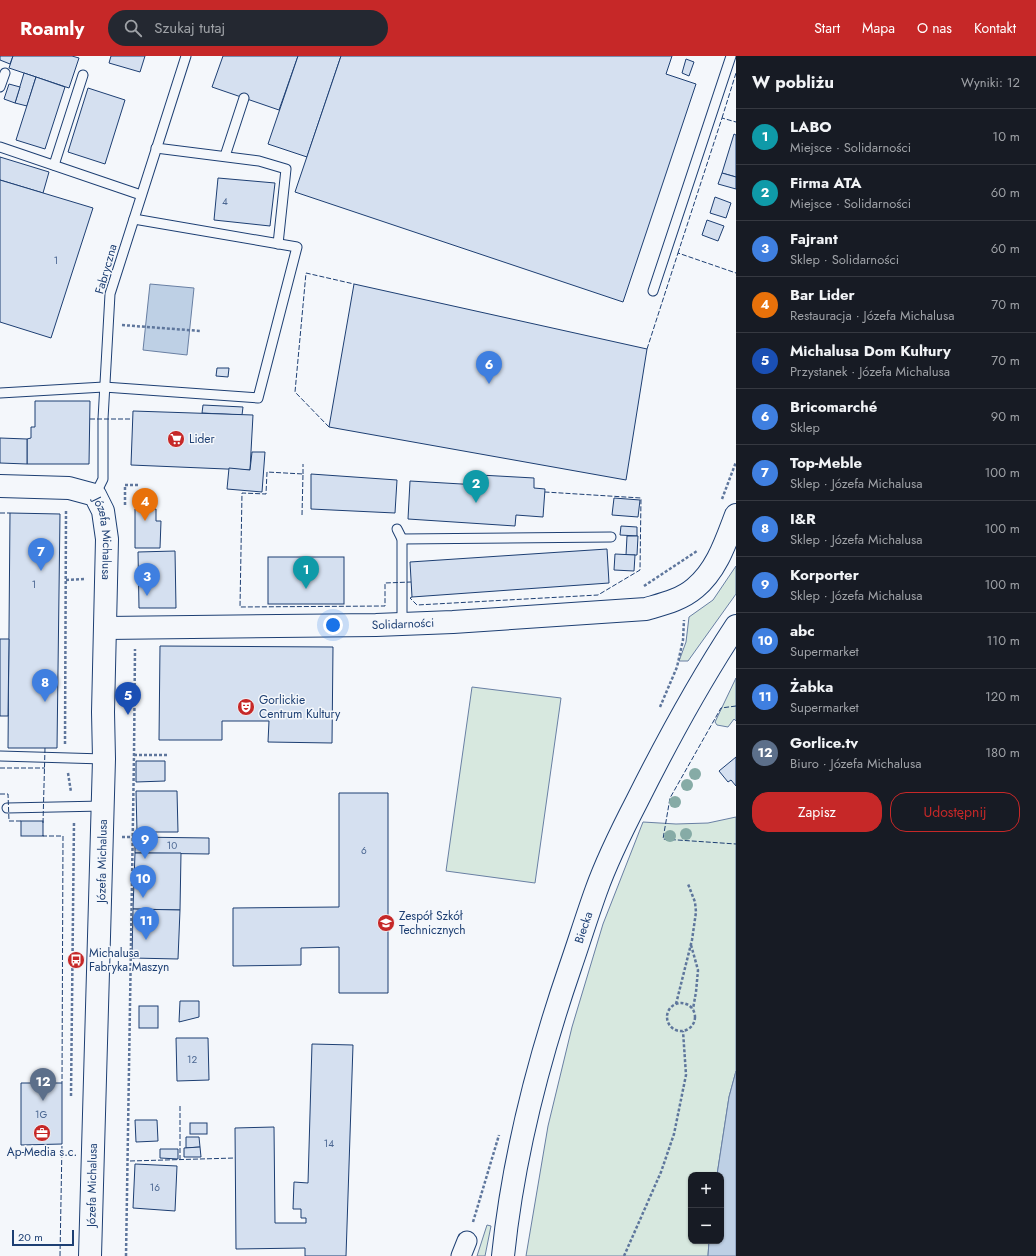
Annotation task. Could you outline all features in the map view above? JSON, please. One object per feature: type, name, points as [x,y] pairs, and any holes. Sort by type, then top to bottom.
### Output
[{"type":"street","name":"Józefa Michalusa","points":[[0,486],[69,488],[95,495],[103,511],[107,539],[103,712],[103,806],[90,1256]]},
{"type":"street","name":"Solidarności","points":[[106,628],[282,627],[402,624],[646,609],[673,601],[695,588],[714,564],[726,541],[728,509]]},
{"type":"street","name":"Biecka","points":[[503,1256],[507,1219],[530,1098],[554,1018],[596,890],[622,831],[655,765],[710,666],[736,626]]},
{"type":"lane","name":"Fabryczna","points":[[95,495],[103,479],[104,387],[110,294],[186,56]]},
{"type":"lane","points":[[653,291],[731,56]]},
{"type":"lane","points":[[0,87],[5,72]]},
{"type":"lane","points":[[54,165],[83,75]]},
{"type":"lane","points":[[225,156],[244,98]]},
{"type":"lane","points":[[0,147],[141,195]]},
{"type":"lane","points":[[156,148],[258,160],[286,169],[278,244]]},
{"type":"lane","points":[[0,393],[104,387],[258,398],[297,247],[134,219]]},
{"type":"lane","points":[[397,529],[402,539],[402,624]]},
{"type":"lane","points":[[402,539],[611,537]]},
{"type":"lane","points":[[0,756],[104,760]]},
{"type":"lane","points":[[7,808],[103,806]]},
{"type":"path","points":[[133,325],[200,331]]},
{"type":"path","points":[[728,509],[736,462]]},
{"type":"path","points":[[130,485],[139,485]]},
{"type":"path","points":[[59,510],[66,511],[65,758],[74,806],[71,1096]]},
{"type":"path","points":[[638,590],[701,547]]},
{"type":"path","points":[[66,580],[106,579]]},
{"type":"path","points":[[126,1256],[135,628]]},
{"type":"path","points":[[134,755],[167,755]]},
{"type":"path","points":[[676,1004],[690,945],[696,907],[688,884]]},
{"type":"path","points":[[690,945],[698,970],[696,992],[692,1009]]},
{"type":"path","points":[[685,1003],[692,1009],[695,1016],[693,1026],[683,1031],[673,1029],[668,1023],[667,1016],[669,1009],[676,1004],[685,1003]]},
{"type":"path","points":[[624,1256],[661,1172],[674,1134],[686,1075],[683,1031]]},
{"type":"shaded area","points":[[736,566],[736,594],[688,661],[679,661],[686,642],[689,617],[713,600]]},
{"type":"shaded area","points":[[736,678],[736,721],[734,719],[728,727],[717,725],[715,722]]},
{"type":"shaded area","points":[[472,687],[561,698],[535,883],[446,871]]},
{"type":"shaded area","points":[[736,817],[736,1071],[729,1097],[717,1172],[688,1172],[688,1244],[709,1244],[708,1256],[526,1256],[548,1126],[572,1027],[603,924],[643,822],[676,824],[708,823]]},
{"type":"shaded area","points":[[487,1225],[491,1226],[485,1256],[477,1256]]},
{"type":"water","points":[[150,284],[194,288],[187,355],[143,350]]},
{"type":"water","points":[[736,1071],[736,1256],[708,1256],[709,1244],[724,1244],[724,1172],[717,1172],[729,1097]]},
{"type":"building","points":[[0,56],[13,56],[10,64],[0,60]]},
{"type":"building","points":[[13,56],[72,56],[79,58],[69,88],[9,68]]},
{"type":"building","points":[[111,56],[145,56],[140,72],[109,63]]},
{"type":"building","points":[[223,56],[298,56],[279,110],[212,87]]},
{"type":"building","points":[[298,56],[341,56],[307,157],[268,144]]},
{"type":"building","points":[[341,56],[672,56],[666,74],[696,84],[623,302],[295,192]]},
{"type":"building","points":[[686,59],[694,62],[689,76],[682,73]]},
{"type":"building","points":[[24,73],[36,77],[27,106],[15,103]]},
{"type":"building","points":[[36,77],[65,87],[45,149],[16,140]]},
{"type":"building","points":[[9,84],[20,87],[15,103],[4,99]]},
{"type":"building","points":[[88,88],[125,100],[105,164],[68,152]]},
{"type":"building","points":[[734,134],[736,135],[736,177],[722,173]]},
{"type":"building","points":[[0,157],[49,172],[43,193],[0,180]]},
{"type":"building","points":[[722,173],[736,177],[736,189],[718,184]]},
{"type":"building","points":[[218,178],[275,183],[270,226],[214,220]]},
{"type":"building","points":[[0,180],[93,208],[51,338],[0,322]]},
{"type":"building","points":[[715,197],[731,203],[726,218],[710,213]]},
{"type":"building","points":[[707,220],[724,226],[718,241],[702,235]]},
{"type":"building","points":[[354,284],[647,349],[626,480],[329,427]]},
{"type":"building","points":[[217,368],[229,368],[228,377],[216,376]]},
{"type":"building","points":[[35,401],[90,401],[89,464],[27,464],[27,439],[31,438],[31,427],[35,427]]},
{"type":"building","points":[[203,405],[243,407],[242,415],[202,413]]},
{"type":"building","points":[[133,411],[253,415],[250,470],[131,465]]},
{"type":"building","points":[[0,438],[27,439],[27,464],[0,463]]},
{"type":"building","points":[[252,452],[265,452],[262,492],[227,489],[229,468],[250,470]]},
{"type":"building","points":[[311,474],[397,480],[395,513],[311,509]]},
{"type":"building","points":[[480,475],[534,478],[534,488],[545,489],[543,517],[516,515],[515,526],[408,519],[410,481],[479,485]]},
{"type":"building","points":[[614,498],[640,500],[638,517],[612,515]]},
{"type":"building","points":[[135,509],[156,509],[156,521],[161,521],[160,548],[135,548]]},
{"type":"building","points":[[10,513],[60,514],[57,748],[8,748]]},
{"type":"building","points":[[621,526],[637,527],[637,536],[620,535]]},
{"type":"building","points":[[627,536],[638,536],[637,555],[626,555]]},
{"type":"building","points":[[607,549],[609,583],[412,597],[410,562]]},
{"type":"building","points":[[175,551],[176,608],[139,608],[138,552]]},
{"type":"building","points":[[615,554],[635,555],[634,571],[614,570]]},
{"type":"building","points":[[268,557],[344,557],[344,604],[268,604]]},
{"type":"building","points":[[0,639],[9,639],[8,716],[0,716]]},
{"type":"building","name":"Gorlickie Centrum Kultury","points":[[160,646],[333,647],[332,743],[268,742],[269,721],[222,721],[222,740],[159,740]]},
{"type":"building","points":[[736,757],[736,786],[731,780],[728,782],[719,771]]},
{"type":"building","points":[[136,761],[165,761],[165,781],[136,782]]},
{"type":"building","points":[[136,791],[177,791],[178,832],[137,832]]},
{"type":"building","points":[[339,793],[388,793],[388,993],[339,993],[339,947],[301,948],[301,965],[233,966],[233,908],[339,907]]},
{"type":"building","points":[[21,821],[43,821],[43,836],[21,836]]},
{"type":"building","points":[[135,837],[209,838],[209,854],[135,853]]},
{"type":"building","points":[[135,853],[181,853],[180,910],[133,909]]},
{"type":"building","points":[[133,909],[180,910],[178,959],[132,958]]},
{"type":"building","points":[[180,1001],[199,1001],[199,1017],[179,1022]]},
{"type":"building","points":[[139,1006],[158,1006],[158,1028],[139,1028]]},
{"type":"building","points":[[176,1038],[208,1038],[209,1080],[177,1081]]},
{"type":"building","points":[[312,1044],[353,1045],[346,1256],[305,1256],[305,1248],[236,1249],[235,1128],[274,1127],[275,1223],[306,1223],[306,1218],[301,1218],[301,1209],[293,1209],[294,1182],[308,1183]]},
{"type":"building","points":[[21,1083],[62,1083],[62,1144],[21,1145]]},
{"type":"building","points":[[135,1120],[157,1120],[158,1141],[136,1142]]},
{"type":"building","points":[[190,1123],[207,1123],[207,1134],[190,1134]]},
{"type":"building","points":[[186,1137],[199,1137],[200,1147],[186,1148]]},
{"type":"building","points":[[200,1147],[201,1157],[184,1157],[184,1148]]},
{"type":"building","points":[[160,1149],[178,1149],[178,1159],[160,1158]]},
{"type":"building","points":[[135,1164],[177,1166],[175,1211],[133,1208]]},
{"type":"fence","points":[[722,118],[736,73]]},
{"type":"fence","points":[[678,253],[722,118],[736,122]]},
{"type":"fence","points":[[647,349],[678,253],[736,273]]},
{"type":"fence","points":[[329,427],[295,392],[306,273],[354,284]]},
{"type":"fence","points":[[90,419],[132,419]]},
{"type":"fence","points":[[303,464],[303,474]]},
{"type":"fence","points":[[302,515],[303,474],[267,472],[266,494],[242,493],[240,607],[385,606],[385,583],[411,582]]},
{"type":"fence","points":[[412,597],[410,598],[417,605],[598,595],[640,570],[641,498],[545,492]]},
{"type":"fence","points":[[0,513],[10,513]]},
{"type":"fence","points":[[736,706],[721,708],[670,798],[663,839],[736,844]]},
{"type":"fence","points":[[43,823],[45,748]]},
{"type":"fence","points":[[0,768],[45,768]]},
{"type":"fence","points":[[0,794],[8,794],[9,821],[21,821]]},
{"type":"fence","points":[[43,835],[63,836],[62,1083]]},
{"type":"fence","points":[[180,1106],[180,1160]]},
{"type":"fence","points":[[60,1256],[62,1144]]},
{"type":"fence","points":[[130,1161],[235,1158]]},
{"type":"place","name":"Bricomarché","points":[[489,384]]},
{"type":"place","name":"Lider","points":[[176,439]]},
{"type":"place","name":"Firma ATA","points":[[476,503]]},
{"type":"place","name":"Bar Lider","points":[[145,521]]},
{"type":"place","name":"Top-Meble","points":[[41,571]]},
{"type":"place","name":"LABO","points":[[306,589]]},
{"type":"place","name":"Fajrant","points":[[147,596]]},
{"type":"place","name":"I&R","points":[[45,702]]},
{"type":"place","name":"Gorlickie Centrum Kultury","points":[[246,707]]},
{"type":"place","name":"Michalusa Dom Kultury","points":[[128,715]]},
{"type":"place","name":"Korporter","points":[[145,859]]},
{"type":"place","name":"abc","points":[[143,898]]},
{"type":"place","name":"Zespół Szkół Technicznych","points":[[386,923]]},
{"type":"place","name":"Żabka","points":[[146,940]]},
{"type":"place","name":"Michalusa Fabryka Maszyn","points":[[76,960]]},
{"type":"place","name":"Gorlice.tv","points":[[43,1101]]},
{"type":"place","name":"Ap-Media s.c.","points":[[42,1133]]}]
